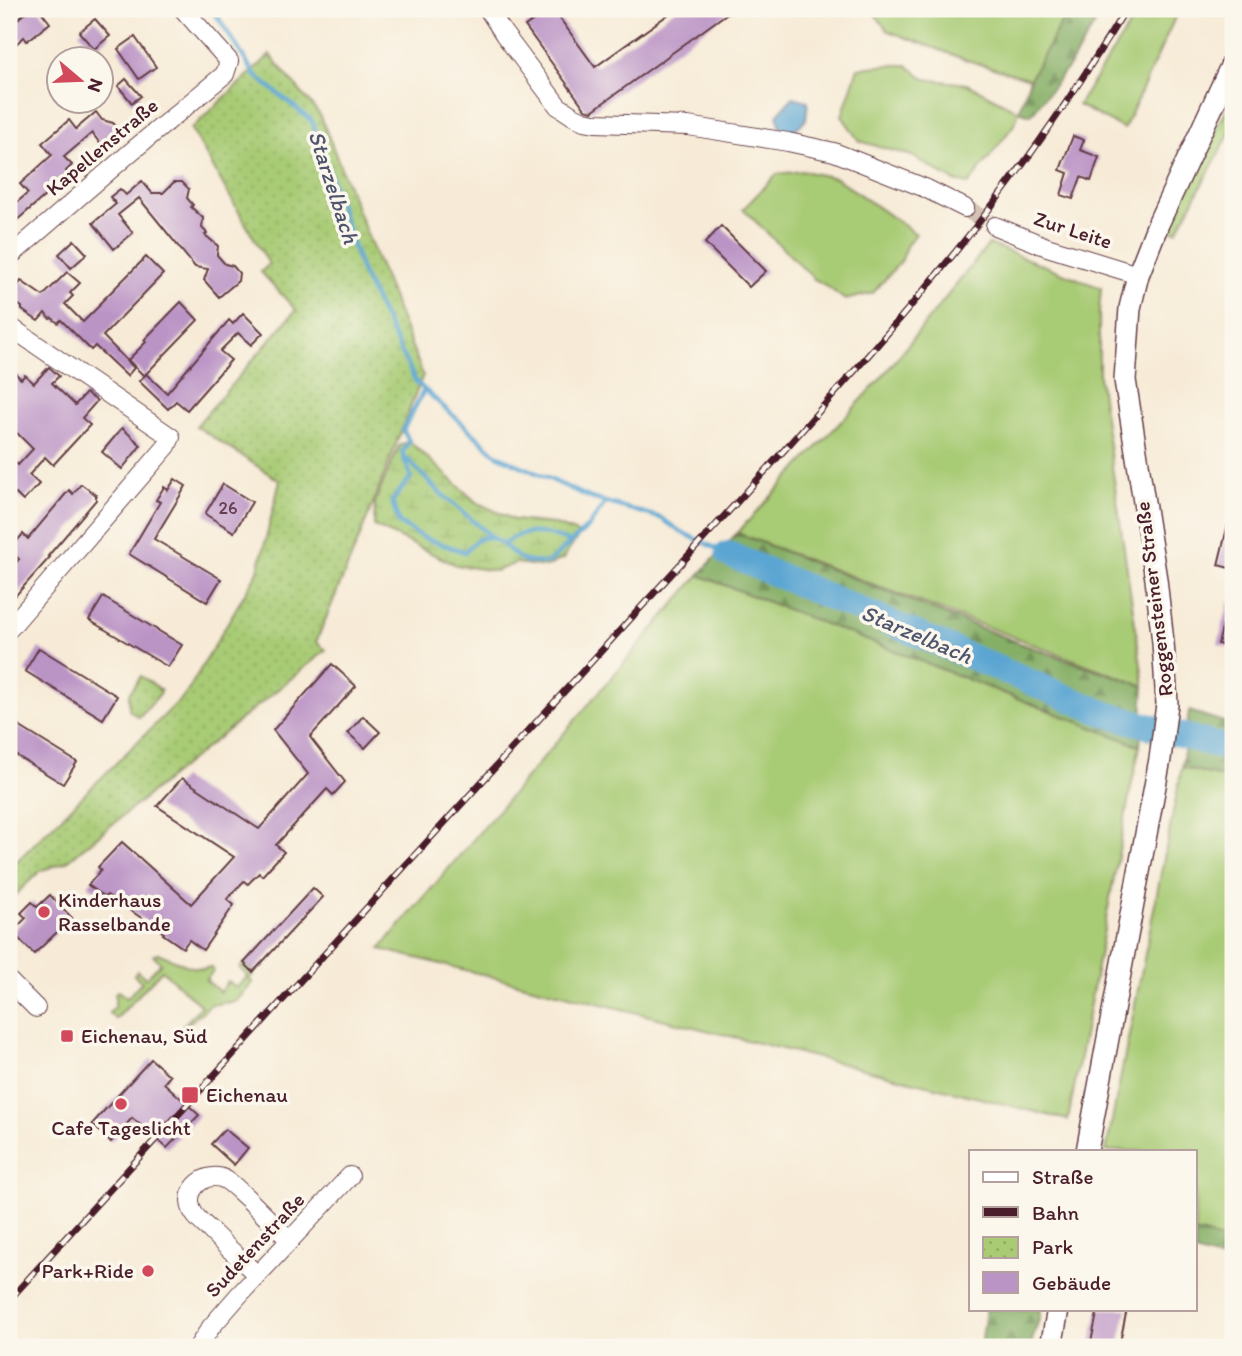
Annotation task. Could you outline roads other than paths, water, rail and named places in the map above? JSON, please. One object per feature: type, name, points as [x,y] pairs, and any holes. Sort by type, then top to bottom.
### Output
[{"type":"street","name":"Kapellenstraße","points":[[9,257],[132,150],[225,74],[229,61],[183,9]]},
{"type":"street","points":[[488,9],[558,106],[584,121],[688,126],[834,152],[925,188],[965,208]]},
{"type":"street","name":"Roggensteiner Straße","points":[[1087,1150],[1160,759],[1167,704],[1156,579],[1125,380],[1130,308],[1138,275],[1158,224],[1233,62]]},
{"type":"street","name":"Zur Leite","points":[[995,226],[1047,247],[1138,275]]},
{"type":"street","points":[[9,326],[172,437],[9,629]]},
{"type":"street","points":[[12,990],[36,1008]]},
{"type":"street","name":"Sudetenstraße","points":[[198,1347],[211,1327],[349,1176]]},
{"type":"street","points":[[257,1275],[192,1210],[190,1203],[194,1188],[206,1178],[222,1178],[290,1240]]},
{"type":"street","points":[[1051,1347],[1058,1310]]},
{"type":"water","points":[[793,97],[808,101],[806,120],[791,133],[782,131],[777,115]]},
{"type":"waterway","name":"Starzelbach","points":[[209,9],[219,19],[255,75],[312,121],[362,273],[416,382],[497,455],[591,498],[661,518],[681,532],[728,554]]},
{"type":"waterway","points":[[219,19],[222,9]]},
{"type":"waterway","name":"Starzelbach","points":[[424,390],[403,430],[409,441],[402,453],[411,477],[392,501],[399,523],[424,538],[465,552],[484,537],[497,540],[525,561],[548,563],[588,527],[606,502]]},
{"type":"waterway","name":"Starzelbach","points":[[405,457],[437,490],[493,538]]},
{"type":"waterway","name":"Starzelbach","points":[[504,544],[512,538],[528,533],[545,534],[570,542]]},
{"type":"waterway","name":"Starzelbach","points":[[728,554],[1106,714],[1233,750]]},
{"type":"tunnel","points":[[965,208],[995,226]]},
{"type":"railway","points":[[9,1300],[769,467],[886,335],[1014,176],[1064,106],[1126,9]]},
{"type":"place","name":"Kinderhaus Rasselbande","points":[[44,912]]},
{"type":"place","name":"Eichenau, Süd","points":[[67,1036]]},
{"type":"place","name":"Eichenau","points":[[190,1095]]},
{"type":"place","name":"Cafe Tageslicht","points":[[121,1104]]},
{"type":"place","name":"Park+Ride","points":[[148,1271]]}]
